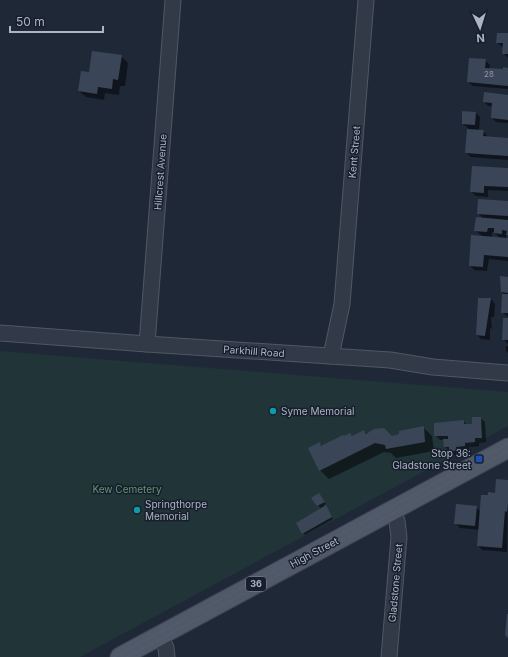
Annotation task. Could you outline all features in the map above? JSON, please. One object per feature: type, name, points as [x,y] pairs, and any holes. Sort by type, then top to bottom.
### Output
[{"type":"main road","name":"High Street","points":[[120,657],[508,448]]},
{"type":"street","name":"Hillcrest Avenue","points":[[147,344],[173,0]]},
{"type":"street","name":"Kent Street","points":[[338,356],[366,0]]},
{"type":"street","name":"Parkhill Road","points":[[0,333],[390,360],[433,367],[508,373]]},
{"type":"street","name":"Gladstone Street","points":[[388,657],[399,537],[397,521],[392,510]]},
{"type":"street","points":[[160,635],[166,648],[167,657]]},
{"type":"green space","name":"Kew Cemetery","points":[[0,351],[508,392],[508,426],[80,657],[0,657]]},
{"type":"building","points":[[497,33],[508,33],[508,54],[502,54],[503,43],[496,43]]},
{"type":"building","points":[[92,51],[122,55],[118,80],[113,79],[112,89],[98,87],[97,94],[78,91],[81,71],[89,72]]},
{"type":"building","points":[[469,58],[486,59],[485,68],[508,68],[508,86],[467,82]]},
{"type":"building","points":[[484,92],[508,95],[508,120],[491,118],[492,103],[483,102]]},
{"type":"building","points":[[462,111],[476,112],[475,125],[462,124]]},
{"type":"building","points":[[467,129],[484,130],[483,136],[508,138],[508,156],[465,153]]},
{"type":"building","points":[[472,166],[508,168],[508,187],[484,186],[484,193],[470,192]]},
{"type":"building","points":[[478,199],[508,201],[508,216],[477,214]]},
{"type":"building","points":[[476,217],[508,220],[508,235],[506,235],[507,231],[502,230],[502,234],[494,233],[494,228],[488,228],[487,232],[474,231]]},
{"type":"building","points":[[471,235],[508,238],[508,257],[484,255],[483,267],[469,266]]},
{"type":"building","points":[[500,276],[508,277],[508,293],[501,292]]},
{"type":"building","points":[[502,294],[508,294],[508,313],[501,313]]},
{"type":"building","points":[[478,298],[491,298],[485,336],[476,335]]},
{"type":"building","points":[[503,318],[508,318],[508,340],[502,340]]},
{"type":"building","points":[[472,417],[481,417],[482,438],[475,438],[475,442],[465,443],[465,446],[456,447],[456,451],[449,451],[449,447],[444,447],[443,439],[448,439],[448,436],[434,436],[434,423],[464,420],[464,424],[472,424]]},
{"type":"building","points":[[424,426],[425,442],[386,449],[385,445],[375,443],[319,471],[308,448],[320,442],[321,446],[343,435],[344,436],[350,433],[352,436],[364,430],[366,434],[374,429],[384,428],[392,436],[399,434],[399,431]]},
{"type":"building","points":[[496,479],[508,480],[508,503],[507,512],[505,511],[502,548],[477,546],[481,495],[488,495],[488,492],[495,493]]},
{"type":"building","points":[[319,493],[325,502],[317,506],[311,498]]},
{"type":"building","points":[[456,504],[477,506],[475,526],[454,524]]},
{"type":"building","points":[[326,505],[332,517],[302,534],[296,523]]},
{"type":"building","points":[[508,614],[508,638],[505,635]]},
{"type":"tram line","points":[[114,657],[508,444]]},
{"type":"tram line","points":[[127,657],[508,451]]},
{"type":"place","name":"Syme Memorial","points":[[273,411]]},
{"type":"place","name":"Stop 36: Gladstone Street","points":[[479,459]]},
{"type":"place","name":"Springthorpe Memorial","points":[[137,510]]}]
